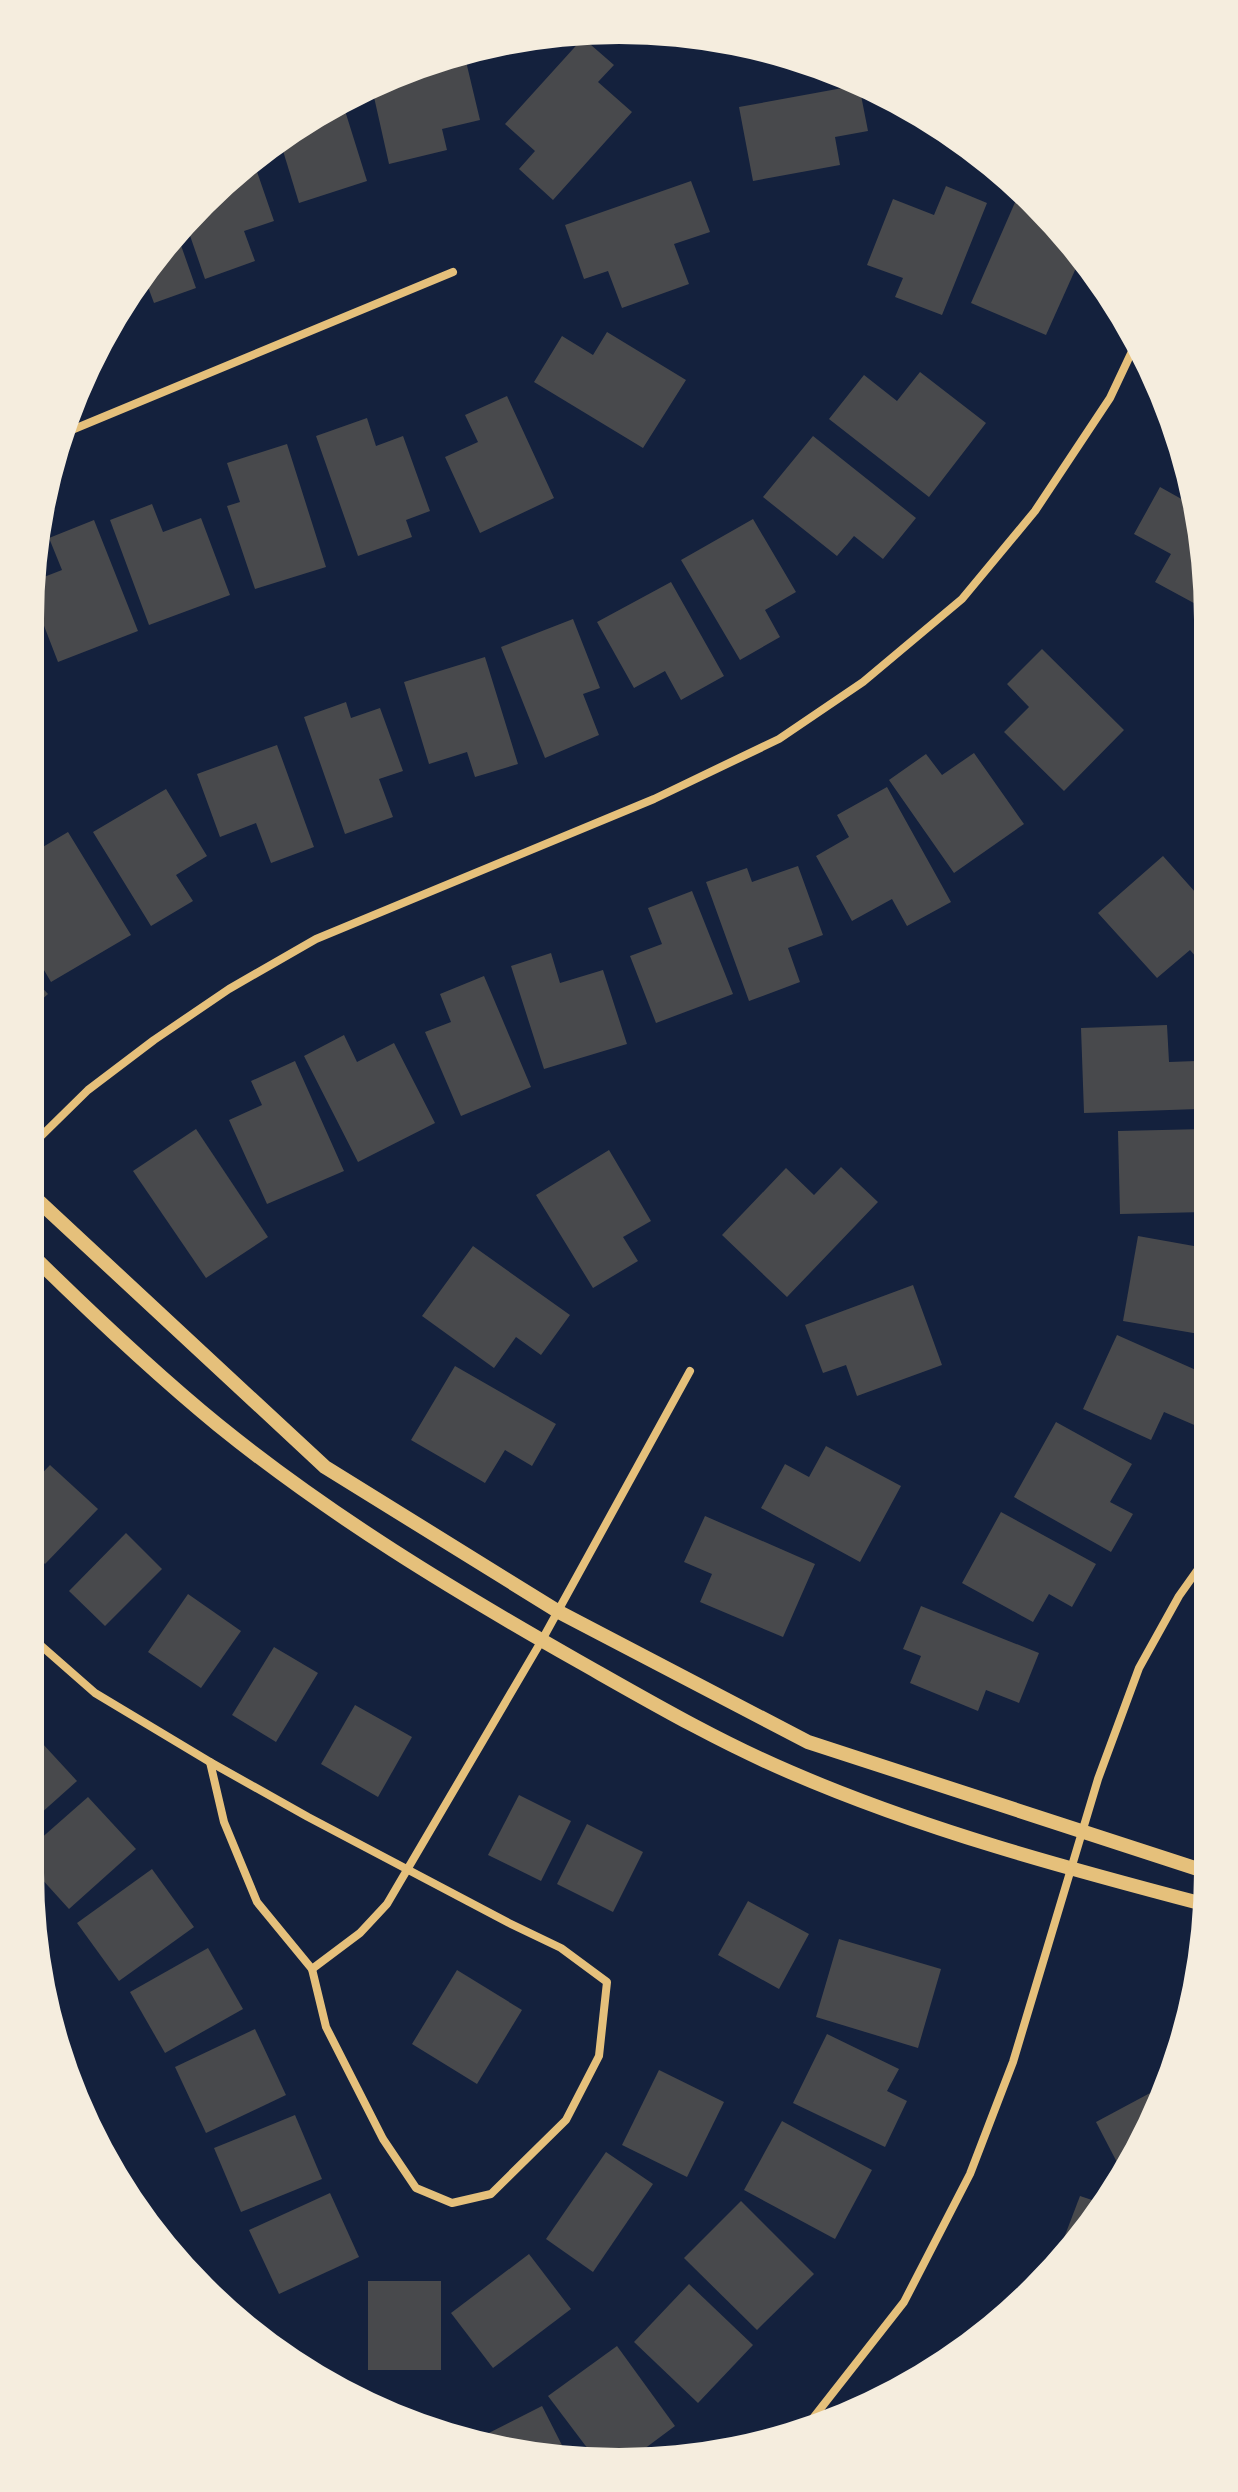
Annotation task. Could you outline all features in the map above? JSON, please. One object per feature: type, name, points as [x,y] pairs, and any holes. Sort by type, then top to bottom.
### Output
[{"type":"street","points":[[77,428],[453,272]]},
{"type":"street","points":[[44,1133],[88,1090],[154,1040],[229,989],[316,939],[654,799],[779,739],[863,682],[962,599],[1035,511],[1110,398],[1130,356]]},
{"type":"street","points":[[44,1206],[325,1467],[559,1612],[808,1742],[1194,1868]]},
{"type":"street","points":[[44,1267],[113,1334],[219,1426],[348,1519],[434,1576],[662,1709],[789,1772],[920,1822],[1070,1869],[1193,1901]]},
{"type":"street","points":[[312,1969],[360,1933],[387,1904],[559,1612],[690,1371]]},
{"type":"street","points":[[818,2412],[904,2302],[970,2174],[1013,2062],[1110,1742],[1139,1668],[1194,1575]]},
{"type":"street","points":[[44,1648],[95,1693],[210,1762],[308,1817],[561,1948],[607,1982],[599,2056],[566,2120],[491,2194],[452,2203],[416,2188],[383,2139],[326,2027],[312,1969],[257,1902],[224,1822],[210,1762]]},
{"type":"building","points":[[581,45],[591,45],[614,65],[598,82],[632,112],[553,200],[519,169],[535,151],[505,124],[576,46]]},
{"type":"building","points":[[467,65],[480,120],[442,129],[447,150],[389,164],[374,99]]},
{"type":"building","points":[[840,88],[862,98],[868,131],[835,137],[840,165],[753,181],[739,107]]},
{"type":"building","points":[[346,113],[367,181],[299,203],[284,153]]},
{"type":"building","points":[[257,173],[274,221],[244,231],[255,261],[205,279],[190,236],[212,212]]},
{"type":"building","points":[[691,181],[710,232],[674,244],[689,284],[622,308],[608,271],[584,279],[565,225]]},
{"type":"building","points":[[946,186],[987,203],[942,315],[895,297],[903,278],[867,265],[893,199],[934,215]]},
{"type":"building","points":[[1015,202],[1075,269],[1046,335],[971,303]]},
{"type":"building","points":[[181,247],[196,288],[154,303],[149,289]]},
{"type":"building","points":[[607,332],[686,380],[643,448],[534,382],[562,336],[593,355]]},
{"type":"building","points":[[920,372],[986,423],[929,497],[829,419],[864,375],[897,401]]},
{"type":"building","points":[[507,396],[554,498],[480,533],[445,457],[478,442],[465,415]]},
{"type":"building","points":[[367,418],[376,446],[403,436],[430,511],[406,520],[412,537],[358,556],[316,436]]},
{"type":"building","points":[[813,436],[916,518],[883,559],[854,536],[837,556],[763,497]]},
{"type":"building","points":[[287,444],[326,567],[255,589],[227,506],[240,502],[227,463]]},
{"type":"building","points":[[1160,487],[1181,499],[1189,544],[1194,603],[1155,582],[1171,554],[1134,534]]},
{"type":"building","points":[[152,504],[163,532],[201,518],[230,595],[149,625],[110,520]]},
{"type":"building","points":[[753,519],[796,592],[765,610],[780,637],[740,660],[681,560]]},
{"type":"building","points":[[94,520],[138,631],[58,662],[44,626],[45,576],[62,570],[50,538]]},
{"type":"building","points":[[671,582],[724,676],[681,700],[665,671],[634,688],[597,622]]},
{"type":"building","points":[[573,619],[600,688],[583,694],[599,735],[545,758],[501,647]]},
{"type":"building","points":[[1042,649],[1124,730],[1064,791],[1004,732],[1029,707],[1007,684]]},
{"type":"building","points":[[485,657],[518,764],[475,777],[467,752],[429,764],[404,682]]},
{"type":"building","points":[[346,702],[351,718],[380,708],[403,771],[379,779],[393,817],[345,834],[304,717]]},
{"type":"building","points":[[277,745],[314,847],[271,863],[256,823],[220,837],[197,774]]},
{"type":"building","points":[[974,753],[1024,824],[954,873],[889,780],[926,754],[942,775]]},
{"type":"building","points":[[887,787],[951,902],[907,926],[892,899],[852,921],[816,856],[849,837],[837,815]]},
{"type":"building","points":[[166,789],[207,856],[176,875],[193,901],[151,926],[93,832]]},
{"type":"building","points":[[68,832],[131,935],[51,982],[44,970],[44,846]]},
{"type":"building","points":[[1163,856],[1194,891],[1194,955],[1190,950],[1157,978],[1098,913]]},
{"type":"building","points":[[798,866],[823,935],[788,948],[800,982],[749,1001],[706,882],[747,868],[752,882]]},
{"type":"building","points":[[692,891],[733,994],[656,1023],[630,956],[662,944],[648,908]]},
{"type":"building","points":[[551,953],[560,983],[603,970],[627,1044],[544,1069],[511,966]]},
{"type":"building","points":[[484,976],[531,1087],[461,1116],[425,1032],[451,1022],[440,994]]},
{"type":"building","points":[[1167,1025],[1169,1062],[1194,1061],[1194,1109],[1084,1113],[1081,1028]]},
{"type":"building","points":[[344,1035],[357,1062],[394,1043],[435,1123],[358,1162],[304,1056]]},
{"type":"building","points":[[295,1061],[344,1171],[267,1204],[229,1120],[262,1105],[251,1081]]},
{"type":"building","points":[[196,1129],[268,1237],[206,1278],[133,1171]]},
{"type":"building","points":[[1194,1129],[1194,1212],[1120,1214],[1118,1131]]},
{"type":"building","points":[[609,1150],[651,1221],[623,1237],[638,1261],[593,1288],[536,1195]]},
{"type":"building","points":[[841,1167],[878,1202],[787,1297],[722,1235],[786,1168],[814,1195]]},
{"type":"building","points":[[1138,1236],[1194,1246],[1194,1333],[1123,1321]]},
{"type":"building","points":[[473,1246],[570,1315],[541,1355],[516,1337],[494,1368],[422,1316]]},
{"type":"building","points":[[913,1285],[942,1365],[857,1396],[846,1365],[823,1373],[805,1325]]},
{"type":"building","points":[[1117,1335],[1194,1369],[1194,1425],[1164,1412],[1151,1440],[1083,1409]]},
{"type":"building","points":[[455,1366],[556,1424],[532,1466],[505,1450],[485,1483],[411,1440]]},
{"type":"building","points":[[1056,1422],[1132,1464],[1110,1502],[1133,1514],[1111,1552],[1014,1497]]},
{"type":"building","points":[[826,1446],[901,1486],[860,1562],[761,1508],[785,1464],[809,1477]]},
{"type":"building","points":[[50,1465],[98,1509],[45,1564],[44,1563],[44,1471]]},
{"type":"building","points":[[1001,1512],[1096,1564],[1072,1607],[1049,1594],[1033,1622],[962,1583]]},
{"type":"building","points":[[705,1516],[815,1564],[783,1637],[700,1602],[712,1574],[684,1562]]},
{"type":"building","points":[[126,1533],[162,1569],[105,1626],[69,1591]]},
{"type":"building","points":[[188,1594],[241,1631],[201,1688],[148,1652]]},
{"type":"building","points":[[921,1606],[1039,1653],[1019,1703],[986,1690],[978,1711],[910,1683],[921,1656],[903,1649]]},
{"type":"building","points":[[274,1647],[318,1673],[276,1742],[232,1715]]},
{"type":"building","points":[[355,1705],[412,1737],[378,1797],[321,1764]]},
{"type":"building","points":[[44,1745],[77,1781],[44,1810]]},
{"type":"building","points":[[519,1795],[571,1821],[541,1881],[488,1855]]},
{"type":"building","points":[[88,1797],[136,1849],[69,1909],[44,1882],[44,1836]]},
{"type":"building","points":[[587,1824],[643,1852],[613,1912],[557,1884]]},
{"type":"building","points":[[152,1869],[194,1927],[119,1981],[77,1923]]},
{"type":"building","points":[[748,1901],[809,1934],[779,1989],[718,1955]]},
{"type":"building","points":[[839,1939],[941,1969],[918,2048],[816,2017]]},
{"type":"building","points":[[208,1948],[243,2009],[165,2053],[130,1992]]},
{"type":"building","points":[[457,1970],[522,2010],[477,2084],[412,2044]]},
{"type":"building","points":[[255,2029],[286,2095],[206,2133],[175,2067]]},
{"type":"building","points":[[827,2034],[899,2069],[887,2091],[907,2101],[885,2147],[793,2103]]},
{"type":"building","points":[[659,2070],[724,2102],[687,2177],[622,2145]]},
{"type":"building","points":[[1150,2093],[1116,2161],[1096,2122]]},
{"type":"building","points":[[295,2115],[322,2179],[241,2212],[214,2148]]},
{"type":"building","points":[[782,2121],[872,2170],[835,2239],[744,2190]]},
{"type":"building","points":[[606,2152],[653,2184],[593,2272],[546,2239]]},
{"type":"building","points":[[330,2193],[359,2257],[279,2294],[249,2230]]},
{"type":"building","points":[[1080,2196],[1091,2200],[1075,2223],[1065,2235]]},
{"type":"building","points":[[741,2201],[814,2274],[757,2330],[684,2258]]},
{"type":"building","points":[[529,2254],[571,2309],[493,2368],[451,2313]]},
{"type":"building","points":[[368,2281],[441,2281],[441,2370],[368,2370]]},
{"type":"building","points":[[689,2284],[753,2345],[698,2403],[634,2342]]},
{"type":"building","points":[[617,2346],[675,2426],[646,2447],[587,2447],[548,2396]]},
{"type":"building","points":[[542,2406],[562,2445],[507,2437],[489,2433]]}]
